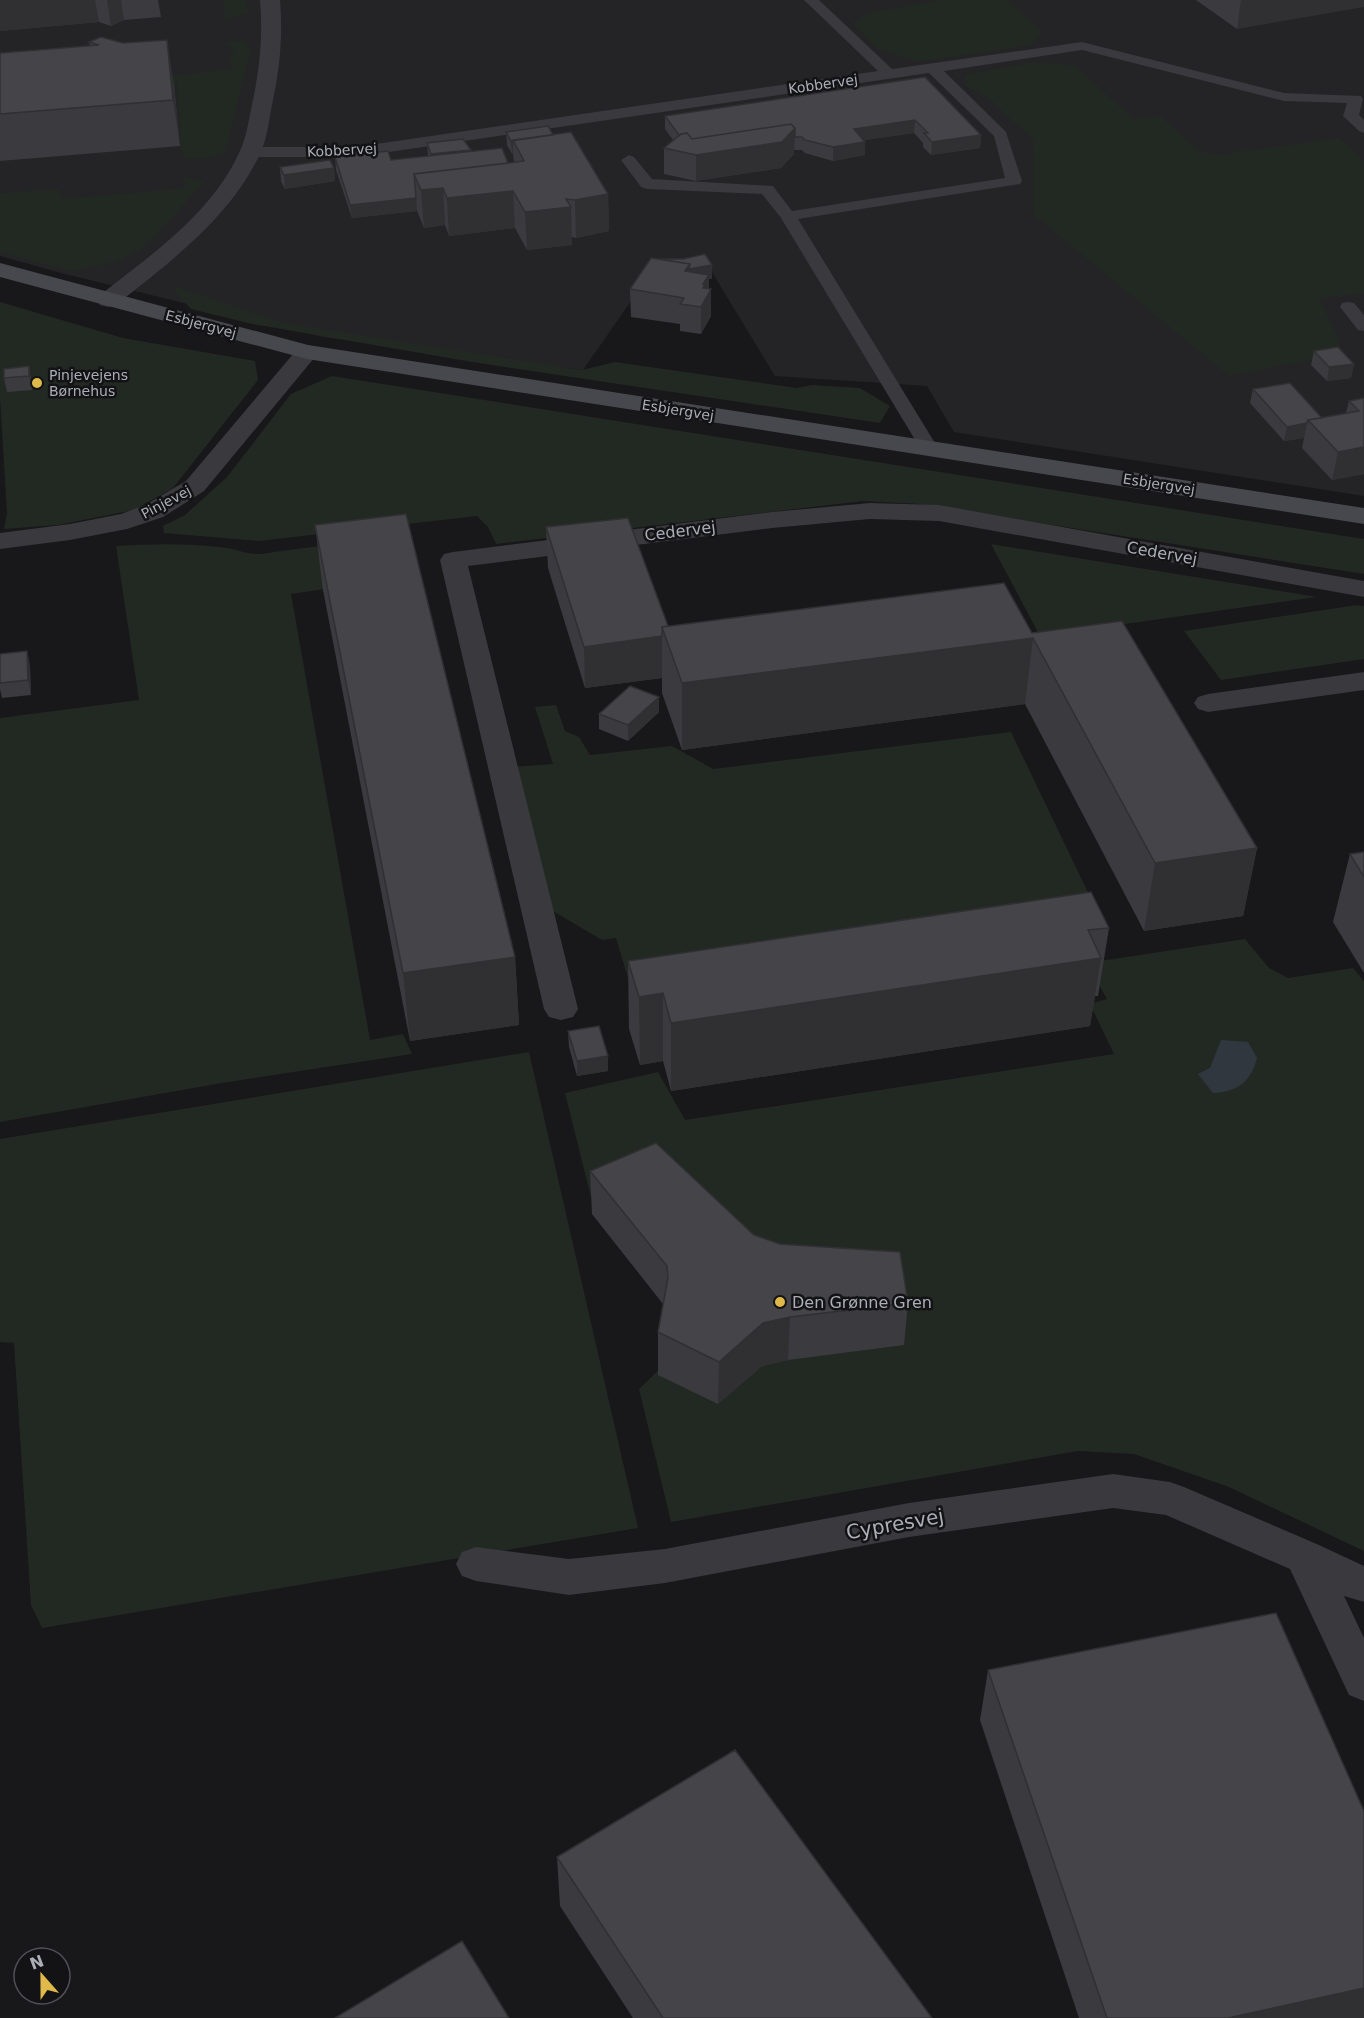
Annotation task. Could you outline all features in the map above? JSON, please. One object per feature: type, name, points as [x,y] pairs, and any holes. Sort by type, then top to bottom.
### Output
[{"type":"main road","name":"Esbjergvej","points":[[0,270],[307,352],[1364,516]]},
{"type":"street","points":[[108,300],[179,243],[220,201],[250,152],[266,87],[274,33],[270,0]]},
{"type":"street","name":"Pinjevej","points":[[0,541],[70,532],[128,521],[154,511],[195,486],[307,352]]},
{"type":"street","name":"Cedervej","points":[[561,1009],[453,560],[772,520],[870,511],[939,513],[1364,589]]},
{"type":"street","points":[[1208,703],[1364,681]]},
{"type":"street","name":"Cypresvej","points":[[476,1564],[569,1576],[664,1566],[909,1520],[1113,1491],[1170,1499],[1305,1557],[1354,1582],[1364,1584]]},
{"type":"street","points":[[1305,1557],[1364,1682]]},
{"type":"lane","points":[[811,0],[890,74]]},
{"type":"lane","name":"Kobbervej","points":[[250,152],[355,152],[1082,46],[1284,97],[1360,98],[1351,116],[1364,128]]},
{"type":"lane","points":[[788,216],[1014,181],[1001,135],[933,68]]},
{"type":"lane","points":[[630,160],[647,184],[767,189],[788,216],[928,448]]},
{"type":"lane","points":[[1348,307],[1364,326]]},
{"type":"shaded area","points":[[0,0],[1364,0],[1364,496],[954,432],[927,386],[775,376],[707,264],[652,271],[583,370],[323,337],[0,256]]},
{"type":"shaded area","points":[[223,0],[246,0],[249,13],[225,19]]},
{"type":"shaded area","points":[[941,0],[1008,0],[1041,31],[1032,45],[918,62],[877,48],[853,23],[868,13]]},
{"type":"shaded area","points":[[241,40],[251,47],[225,152],[210,158],[185,158],[181,148],[177,83],[159,84],[156,77],[233,69],[229,57],[234,55],[226,42]]},
{"type":"shaded area","points":[[1034,62],[1075,65],[1133,119],[1161,116],[1198,151],[1216,155],[1340,138],[1364,161],[1364,293],[1319,298],[1338,337],[1338,355],[1229,376],[1034,215],[1033,140],[987,97],[967,87],[965,75]]},
{"type":"shaded area","points":[[184,177],[204,182],[145,247],[115,262],[70,271],[0,252],[0,193],[58,189],[62,199],[185,188]]},
{"type":"shaded area","points":[[174,286],[284,323],[582,370],[615,362],[797,388],[812,385],[860,388],[890,406],[880,423],[472,362],[252,324],[191,309],[176,293]]},
{"type":"shaded area","points":[[0,302],[123,338],[255,361],[258,380],[173,488],[134,510],[58,525],[4,529],[7,513],[0,398]]},
{"type":"shaded area","points":[[332,376],[1364,539],[1364,574],[919,504],[864,501],[496,544],[488,527],[477,516],[259,541],[164,533],[163,526],[185,515],[227,477],[291,394]]},
{"type":"shaded area","points":[[406,535],[412,576],[291,594],[370,1040],[403,1034],[412,1054],[222,1083],[0,1122],[0,718],[139,700],[116,546],[193,545],[265,554]]},
{"type":"shaded area","points":[[991,544],[1293,593],[1317,597],[1040,636]]},
{"type":"shaded area","points":[[1357,605],[1364,606],[1364,659],[1221,680],[1184,631]]},
{"type":"shaded area","points":[[556,705],[565,731],[579,737],[590,755],[672,746],[713,769],[1011,732],[1108,934],[637,1008],[616,938],[602,940],[551,910],[512,767],[553,764],[535,707]]},
{"type":"shaded area","points":[[1245,939],[1269,968],[1288,978],[1353,968],[1364,981],[1364,1551],[1229,1487],[1134,1454],[1078,1451],[671,1522],[639,1389],[724,1307],[665,1180],[591,1197],[565,1093],[658,1072],[685,1120],[1114,1054],[1090,1004],[1107,999],[1087,963]]},
{"type":"shaded area","points":[[1221,1040],[1248,1042],[1257,1058],[1251,1073],[1242,1084],[1236,1088],[1213,1093],[1198,1074],[1210,1068]]},
{"type":"shaded area","points":[[529,1052],[638,1528],[42,1628],[31,1605],[14,1343],[0,1342],[0,1139]]},
{"type":"building","points":[[101,37],[123,43],[167,40],[173,100],[0,114],[0,53],[99,45],[89,42]]},
{"type":"building","points":[[925,77],[981,135],[932,142],[924,133],[928,133],[915,120],[854,129],[865,142],[833,147],[795,137],[795,128],[791,124],[692,139],[687,133],[679,135],[665,116]]},
{"type":"building","points":[[791,124],[795,128],[782,142],[696,155],[664,148],[681,134],[687,133],[692,139]]},
{"type":"building","points":[[548,126],[553,135],[511,141],[506,132]]},
{"type":"building","points":[[571,132],[608,194],[575,200],[566,199],[571,207],[525,212],[513,191],[447,198],[443,188],[421,190],[414,174],[524,161],[513,140]]},
{"type":"building","points":[[463,139],[471,150],[431,154],[427,143]]},
{"type":"building","points":[[502,148],[508,163],[414,174],[416,198],[350,205],[335,157],[388,151],[391,160]]},
{"type":"building","points":[[330,160],[334,168],[284,175],[280,167]]},
{"type":"building","points":[[705,254],[712,265],[689,269],[690,264],[660,259],[683,259]]},
{"type":"building","points":[[651,258],[690,264],[685,271],[709,275],[703,288],[711,289],[701,307],[680,304],[684,298],[630,289]]},
{"type":"building","points":[[1338,347],[1354,364],[1329,367],[1314,351]]},
{"type":"building","points":[[29,366],[29,376],[4,378],[4,369]]},
{"type":"building","points":[[1290,383],[1322,418],[1287,427],[1253,389]]},
{"type":"building","points":[[1364,398],[1364,447],[1338,452],[1308,420],[1359,411],[1349,401]]},
{"type":"building","points":[[406,514],[515,957],[403,973],[315,525]]},
{"type":"building","points":[[628,518],[668,626],[662,627],[662,636],[584,647],[546,527]]},
{"type":"building","points":[[1004,583],[1032,633],[1122,621],[1257,848],[1155,863],[1033,638],[682,683],[662,627]]},
{"type":"building","points":[[27,651],[28,680],[0,683],[0,654]]},
{"type":"building","points":[[630,686],[659,697],[628,725],[599,714]]},
{"type":"building","points":[[1364,852],[1364,877],[1350,854]]},
{"type":"building","points":[[1091,892],[1109,928],[1088,930],[1101,958],[671,1023],[663,993],[639,997],[628,961]]},
{"type":"building","points":[[599,1026],[608,1056],[577,1061],[568,1031]]},
{"type":"building","points":[[656,1143],[754,1235],[780,1244],[900,1252],[908,1303],[790,1317],[763,1323],[719,1362],[658,1332],[668,1278],[667,1266],[590,1171]]},
{"type":"building","points":[[1276,1613],[1364,1811],[1364,1988],[1228,2018],[1107,2018],[988,1670]]},
{"type":"building","points":[[735,1750],[932,2018],[663,2018],[557,1857]]},
{"type":"building","points":[[462,1941],[509,2018],[335,2018]]},
{"type":"place","name":"Pinjevejens Børnehus","points":[[37,383]]},
{"type":"place","name":"Den Grønne Gren","points":[[780,1302]]}]
